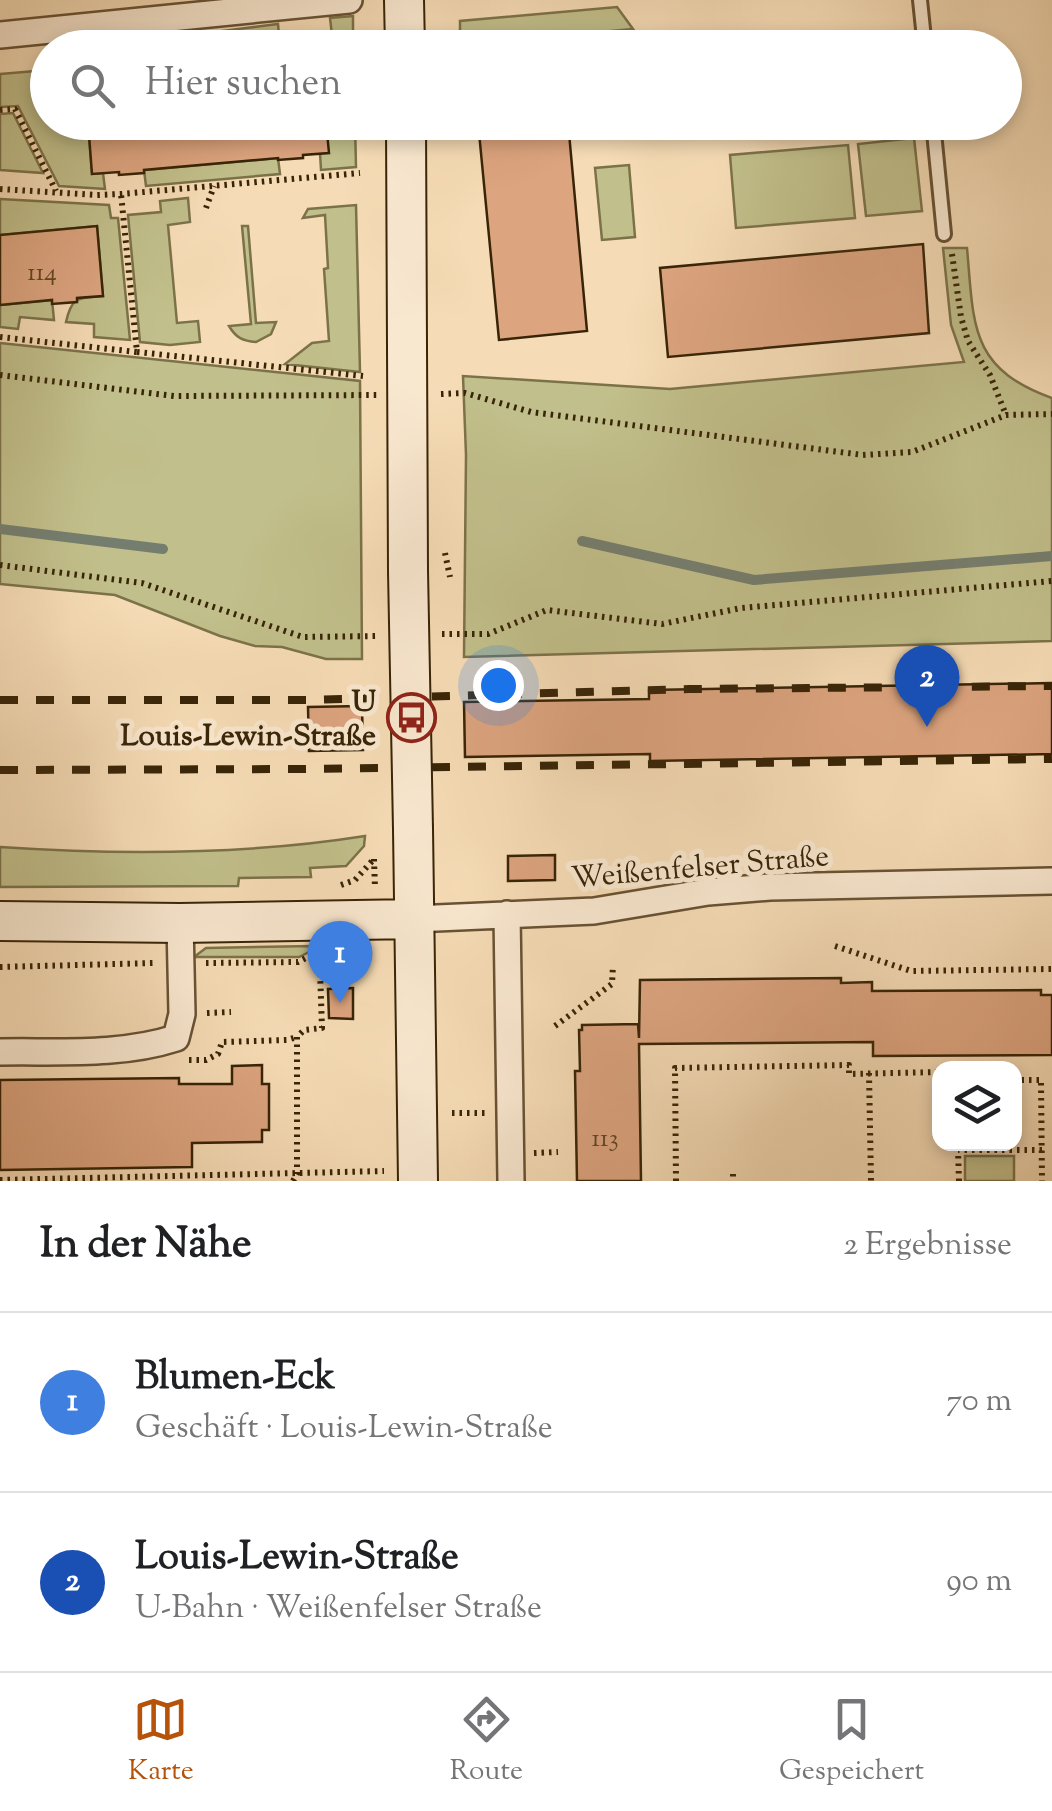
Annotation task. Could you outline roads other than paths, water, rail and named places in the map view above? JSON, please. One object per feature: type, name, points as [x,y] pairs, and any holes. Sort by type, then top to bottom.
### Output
[{"type":"street","points":[[47,30],[349,0]]},
{"type":"street","points":[[404,0],[405,30]]},
{"type":"street","points":[[0,35],[30,32]]},
{"type":"street","points":[[401,1176],[414,918],[406,140]]},
{"type":"street","name":"Weißenfelser Straße","points":[[414,918],[594,911],[708,892],[770,887],[1052,882]]},
{"type":"street","points":[[507,914],[511,1181]]},
{"type":"street","points":[[0,921],[180,923],[414,918]]},
{"type":"street","points":[[0,1052],[112,1051],[176,1038],[182,1014],[180,923]]},
{"type":"lane","points":[[920,0],[923,30]]},
{"type":"lane","points":[[934,140],[944,234]]},
{"type":"waterway","points":[[0,529],[163,549]]},
{"type":"waterway","points":[[582,541],[754,580],[1052,556]]},
{"type":"railway","points":[[0,700],[308,700],[689,689],[1052,686]]},
{"type":"railway","points":[[0,770],[1052,759]]},
{"type":"place","name":"U Louis-Lewin-Straße","points":[[411,718]]},
{"type":"place","name":"Louis-Lewin-Straße","points":[[927,727]]},
{"type":"place","name":"Blumen-Eck","points":[[340,1003]]}]
